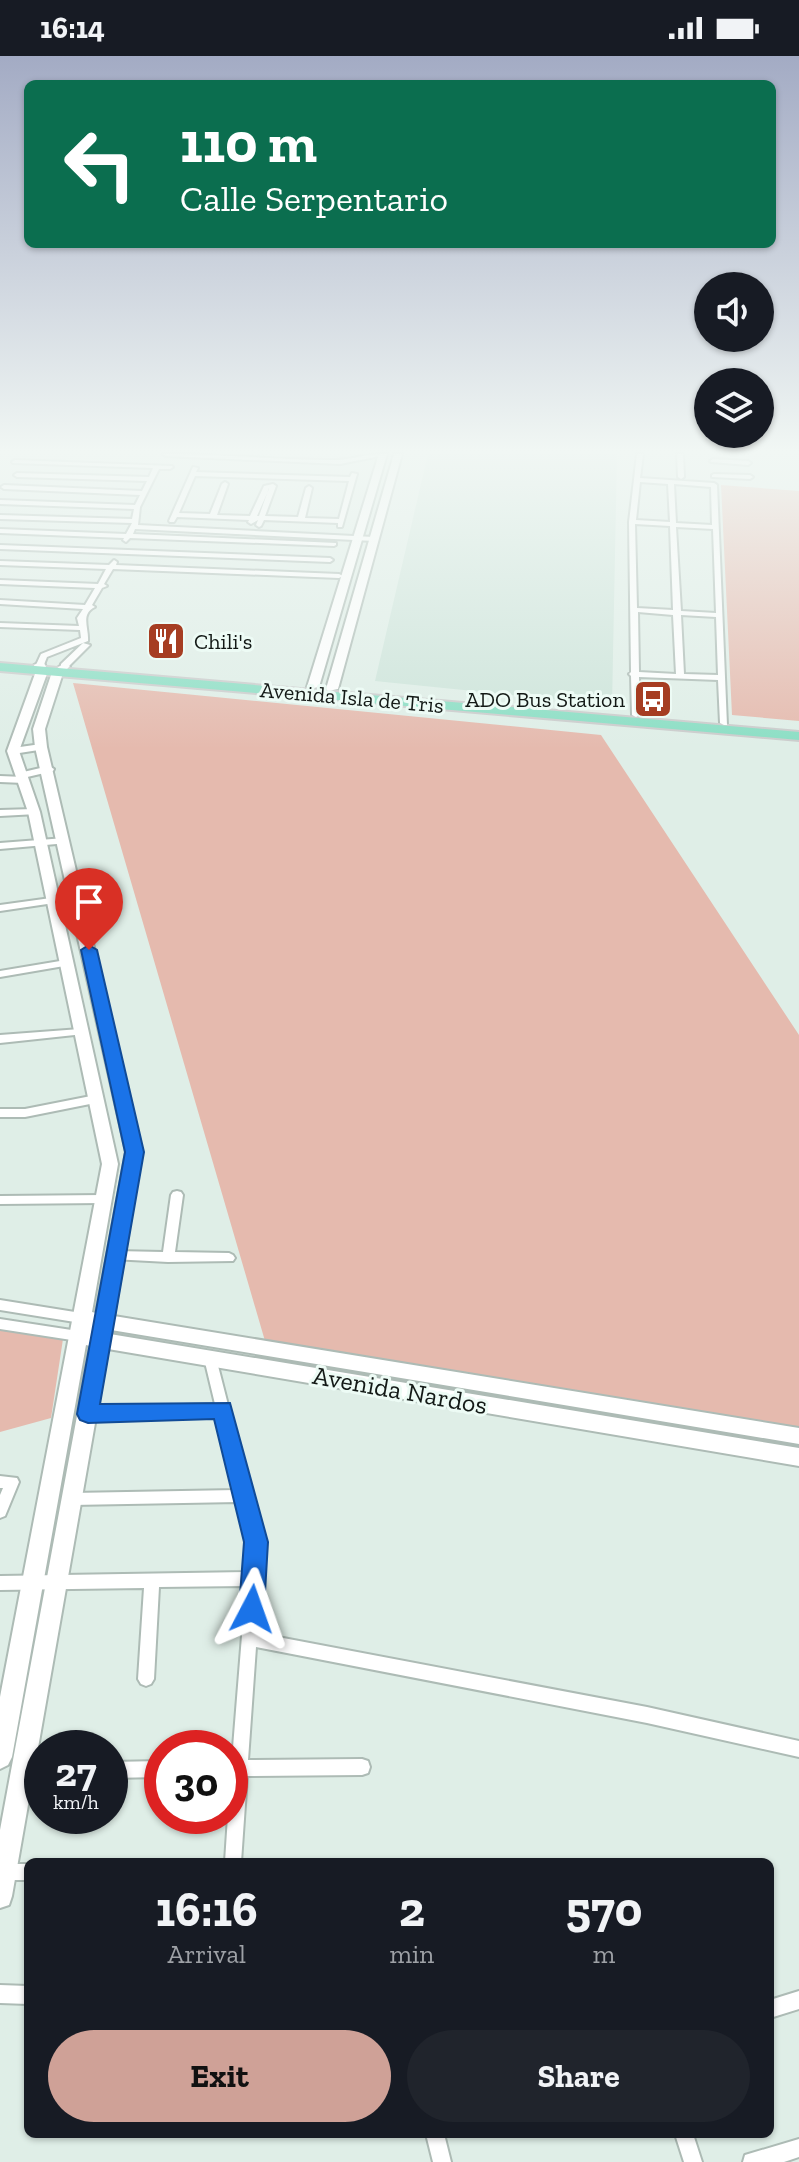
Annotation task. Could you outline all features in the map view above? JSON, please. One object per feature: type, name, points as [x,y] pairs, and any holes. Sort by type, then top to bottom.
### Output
[{"type":"main road","points":[[313,687],[356,552]]},
{"type":"main road","points":[[332,689],[370,552]]},
{"type":"main road","name":"Avenida Isla de Tris","points":[[0,664],[53,664],[799,736]]},
{"type":"main road","name":"Avenida Isla de Tris","points":[[0,664],[53,664],[799,730]]},
{"type":"main road","points":[[0,1896],[134,1152],[49,769],[41,747],[39,729],[53,664]]},
{"type":"main road","points":[[0,1757],[110,1164],[34,812],[13,751],[53,664]]},
{"type":"main road","name":"Avenida Nardos","points":[[80,1327],[799,1436]]},
{"type":"main road","name":"Avenida Nardos","points":[[103,1330],[210,1358],[799,1457]]},
{"type":"street","points":[[80,628],[124,552]]},
{"type":"street","points":[[129,552],[328,564],[332,552]]},
{"type":"street","points":[[632,552],[636,715]]},
{"type":"street","points":[[674,552],[680,676]]},
{"type":"street","points":[[717,552],[724,723]]},
{"type":"street","points":[[0,563],[339,576]]},
{"type":"street","points":[[0,582],[104,586]]},
{"type":"street","points":[[0,602],[91,607]]},
{"type":"street","points":[[53,664],[93,639],[86,621],[91,607]]},
{"type":"street","points":[[633,610],[719,615]]},
{"type":"street","points":[[0,625],[80,628]]},
{"type":"street","points":[[53,664],[85,639],[80,628]]},
{"type":"street","points":[[633,674],[722,678]]},
{"type":"street","points":[[13,751],[41,747]]},
{"type":"street","points":[[0,779],[24,777],[49,769]]},
{"type":"street","points":[[0,813],[34,812]]},
{"type":"street","points":[[0,846],[65,841]]},
{"type":"street","points":[[0,908],[51,901]]},
{"type":"street","points":[[0,974],[66,963]]},
{"type":"street","points":[[0,1039],[80,1032]]},
{"type":"street","points":[[0,1113],[25,1113],[96,1099]]},
{"type":"street","points":[[110,1164],[133,1163]]},
{"type":"street","points":[[168,1257],[177,1195]]},
{"type":"street","points":[[0,1200],[103,1199]]},
{"type":"street","points":[[116,1256],[229,1258]]},
{"type":"street","name":"Avenida Nardos","points":[[0,1305],[80,1327]]},
{"type":"street","name":"Avenida Nardos","points":[[0,1324],[80,1327]]},
{"type":"street","points":[[210,1358],[256,1542],[250,1639],[239,1730]]},
{"type":"street","points":[[88,1414],[223,1409]]},
{"type":"street","points":[[0,1482],[12,1482],[0,1512]]},
{"type":"street","points":[[72,1499],[244,1496]]},
{"type":"street","points":[[0,1583],[254,1579]]},
{"type":"street","points":[[146,1679],[152,1581]]},
{"type":"street","points":[[250,1639],[647,1715],[799,1749]]},
{"type":"street","points":[[248,1768],[362,1767]]},
{"type":"street","points":[[233,1858],[234,1834]]},
{"type":"street","points":[[4,1872],[24,1872]]},
{"type":"street","points":[[0,1994],[24,1995]]},
{"type":"street","points":[[774,2008],[799,2000]]},
{"type":"street","points":[[436,2138],[442,2162]]},
{"type":"street","points":[[685,2138],[693,2162]]},
{"type":"street","points":[[752,2162],[799,2148]]},
{"type":"shaded area","points":[[405,552],[615,552],[612,705],[375,681]]},
{"type":"shaded area","points":[[724,552],[799,552],[799,721],[732,715]]},
{"type":"shaded area","points":[[73,683],[601,735],[799,1035],[799,1428],[265,1341]]},
{"type":"shaded area","points":[[0,1329],[63,1339],[51,1418],[0,1432]]},
{"type":"place","name":"Chili's","points":[[166,641]]},
{"type":"place","name":"ADO Bus Station","points":[[653,699]]},
{"type":"route","points":[[89,950],[134,1152],[88,1414],[223,1409],[256,1542],[252,1609]]}]
